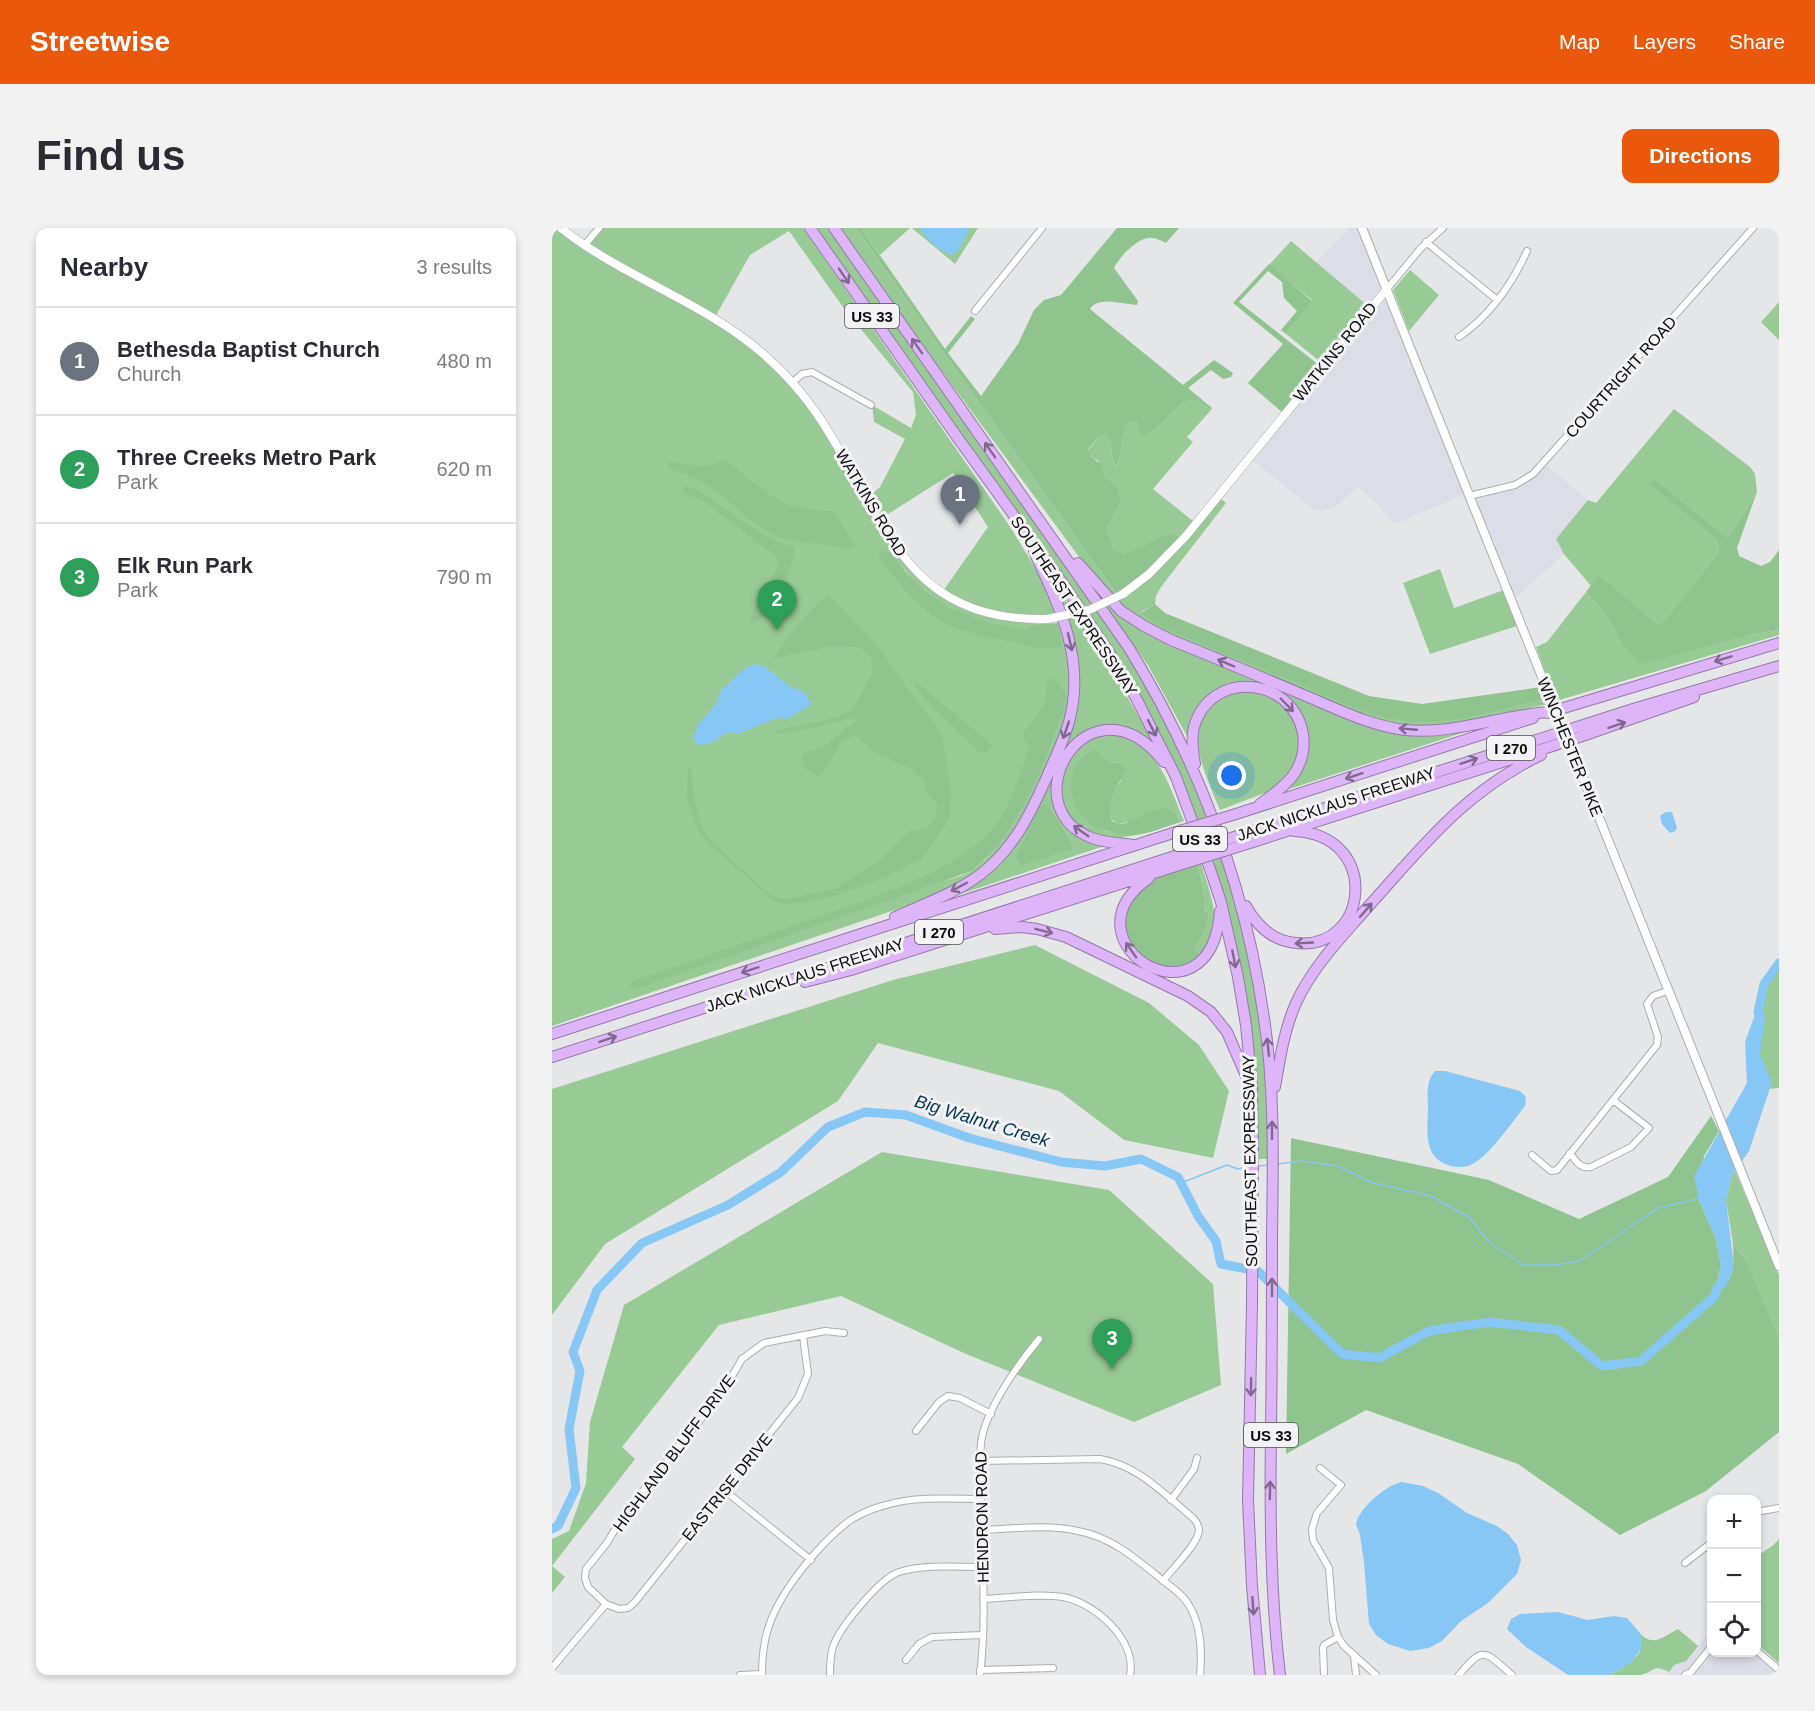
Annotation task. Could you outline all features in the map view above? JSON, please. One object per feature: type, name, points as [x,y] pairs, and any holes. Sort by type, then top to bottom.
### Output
[{"type":"highway","name":"SOUTHEAST EXPRESSWAY","points":[[810,228],[1064,585],[1110,654],[1136,698],[1176,777],[1200,838],[1221,902],[1233,951],[1244,1015],[1252,1101],[1253,1235],[1248,1500],[1252,1586],[1260,1675]]},
{"type":"highway","name":"SOUTHEAST EXPRESSWAY","points":[[834,228],[1118,632],[1144,673],[1185,749],[1205,796],[1237,889],[1257,972],[1265,1020],[1272,1105],[1271,1567],[1280,1675]]},
{"type":"highway","points":[[1024,498],[1114,603],[1144,626],[1171,640],[1341,711],[1393,728],[1423,730],[1466,726],[1522,714],[1549,712]]},
{"type":"highway","points":[[801,954],[895,917],[963,886],[1003,854],[1022,830],[1068,724],[1075,673],[1071,643],[1062,612],[1024,530]]},
{"type":"highway","name":"JACK NICKLAUS FREEWAY","points":[[552,1034],[1549,712],[1779,643]]},
{"type":"highway","points":[[1221,902],[1217,936],[1205,957],[1190,968],[1176,972],[1154,970],[1136,958],[1126,944],[1121,928],[1122,913],[1128,899],[1140,884],[1177,861],[1253,837],[1288,831],[1568,741],[1775,667]]},
{"type":"highway","name":"JACK NICKLAUS FREEWAY","points":[[1253,837],[1633,709],[1775,667]]},
{"type":"highway","points":[[1205,796],[1192,744],[1196,723],[1206,706],[1217,696],[1237,688],[1259,687],[1274,693],[1291,708],[1301,726],[1304,747],[1299,766],[1289,780],[1254,808]]},
{"type":"highway","points":[[1137,845],[1092,838],[1073,826],[1066,817],[1057,794],[1061,763],[1071,748],[1081,740],[1097,732],[1117,730],[1135,735],[1151,746],[1176,777]]},
{"type":"highway","points":[[1272,1105],[1289,1020],[1303,988],[1325,956],[1443,823],[1466,802],[1510,771],[1568,741]]},
{"type":"highway","points":[[1237,889],[1258,924],[1278,939],[1308,944],[1330,935],[1342,925],[1352,909],[1356,891],[1354,870],[1350,863],[1340,848],[1324,838],[1288,831]]},
{"type":"highway","name":"JACK NICKLAUS FREEWAY","points":[[552,1057],[1177,861]]},
{"type":"highway","points":[[703,1009],[851,970],[1166,869]]},
{"type":"highway","points":[[945,940],[992,929],[1022,927],[1037,929],[1080,942],[1175,989],[1211,1012],[1227,1032],[1242,1064],[1252,1101]]},
{"type":"main road","name":"WINCHESTER PIKE","points":[[1362,228],[1779,1266]]},
{"type":"street","name":"WATKINS ROAD","points":[[561,228],[584,246],[725,326],[762,353],[792,383],[815,412],[831,435],[891,542],[921,577],[952,598],[980,611],[1005,617],[1047,620],[1089,610],[1123,594],[1155,569],[1185,537],[1387,289]]},
{"type":"street","points":[[584,246],[599,228]]},
{"type":"street","points":[[975,311],[1042,228]]},
{"type":"street","points":[[1387,289],[1426,242],[1443,228]]},
{"type":"street","name":"COURTRIGHT ROAD","points":[[1469,496],[1515,485],[1533,474],[1753,228]]},
{"type":"street","points":[[1426,242],[1496,299]]},
{"type":"street","points":[[1460,337],[1474,327],[1513,280],[1527,251]]},
{"type":"street","points":[[792,383],[802,374],[812,372],[871,405]]},
{"type":"street","points":[[1532,1155],[1553,1172],[1570,1154],[1658,1042],[1647,1004],[1653,996],[1667,990]]},
{"type":"street","points":[[1570,1154],[1584,1168],[1591,1167],[1637,1143],[1649,1128],[1613,1100]]},
{"type":"street","name":"HIGHLAND BLUFF DRIVE","points":[[606,1604],[588,1587],[585,1574],[589,1565],[611,1537],[621,1519],[723,1392],[745,1356],[764,1342],[825,1331],[844,1333]]},
{"type":"street","name":"EASTRISE DRIVE","points":[[606,1604],[619,1609],[628,1608],[635,1602],[802,1392],[807,1380],[808,1367],[803,1336]]},
{"type":"street","name":"HENDRON ROAD","points":[[980,1672],[983,1599],[980,1461],[982,1436],[991,1414],[1017,1367],[1040,1339]]},
{"type":"street","points":[[916,1431],[939,1402],[948,1396],[960,1398],[991,1414]]},
{"type":"street","points":[[1171,1500],[1194,1469],[1197,1458]]},
{"type":"street","points":[[980,1461],[1106,1460],[1133,1470],[1196,1520],[1199,1530],[1194,1543],[1163,1581]]},
{"type":"street","points":[[1320,1468],[1341,1485],[1317,1513],[1312,1529],[1315,1546],[1329,1568],[1333,1620],[1338,1637],[1374,1675]]},
{"type":"street","points":[[724,1490],[811,1560]]},
{"type":"street","points":[[740,1675],[762,1675],[765,1637],[777,1604],[830,1537],[860,1514],[885,1505],[912,1500],[981,1499]]},
{"type":"street","points":[[1761,1511],[1779,1508]]},
{"type":"street","points":[[981,1530],[1050,1528],[1080,1531],[1117,1545],[1178,1592],[1192,1610],[1200,1652],[1200,1675]]},
{"type":"street","points":[[1685,1563],[1707,1546]]},
{"type":"street","points":[[830,1675],[831,1656],[837,1637],[882,1581],[909,1569],[982,1567]]},
{"type":"street","points":[[983,1599],[1059,1597],[1078,1602],[1093,1611],[1123,1638],[1128,1650],[1130,1672]]},
{"type":"street","points":[[552,1668],[606,1604]]},
{"type":"street","points":[[906,1660],[919,1644],[932,1637],[982,1635]]},
{"type":"street","points":[[1324,1675],[1324,1645],[1338,1637]]},
{"type":"street","points":[[1685,1675],[1691,1672],[1707,1652]]},
{"type":"street","points":[[1459,1675],[1473,1658],[1481,1654],[1489,1656],[1512,1675]]},
{"type":"street","points":[[1761,1654],[1779,1670]]},
{"type":"street","points":[[1354,1656],[1356,1675]]},
{"type":"street","points":[[980,1672],[1053,1668]]},
{"type":"shaded area","points":[[1350,228],[1368,228],[1472,491],[1394,524],[1359,487],[1333,508],[1316,511],[1248,456],[1366,305],[1316,262]]},
{"type":"shaded area","points":[[1546,465],[1588,500],[1557,539],[1564,554],[1514,599],[1477,503],[1479,497],[1517,488],[1533,479]]},
{"type":"shaded area","points":[[1707,1634],[1707,1657],[1761,1657],[1761,1647],[1779,1663],[1779,1675],[1667,1675],[1674,1665],[1686,1661]]},
{"type":"green space","points":[[552,228],[556,228],[605,262],[721,325],[762,358],[799,396],[820,424],[844,463],[854,488],[858,490],[881,532],[900,558],[933,589],[971,609],[992,616],[1039,624],[1023,629],[1009,628],[971,618],[947,606],[926,591],[892,553],[897,570],[951,617],[1063,646],[1058,623],[1063,622],[1072,681],[1065,721],[1057,746],[1024,819],[1000,852],[970,876],[936,896],[552,1026]],"holes":[[[1066,695],[1042,765],[1022,807],[997,847],[974,869],[939,882],[999,833]]]},
{"type":"green space","points":[[601,228],[803,228],[1011,528],[1059,614],[1029,615],[999,612],[971,604],[943,591],[988,527],[953,473],[888,514],[885,512],[879,516],[868,497],[880,487],[905,439],[874,422],[872,405],[911,428],[916,415],[913,392],[845,310],[789,231],[750,255],[715,317],[593,249],[590,244]]},
{"type":"green space","points":[[815,228],[830,228],[1115,633],[1158,705],[1194,779],[1231,882],[1259,1004],[1268,1095],[1268,1159],[1258,1159],[1256,1098],[1222,893],[1204,837],[1159,732]]},
{"type":"green space","points":[[841,228],[856,228],[1120,600],[1162,566],[1220,498],[1226,503],[1161,587],[1155,604],[1141,612],[1154,623],[1397,720],[1454,718],[1546,699],[1548,704],[1462,723],[1423,728],[1381,722],[1152,627],[1119,605],[1091,573],[930,355]]},
{"type":"green space","points":[[856,228],[861,228],[945,349],[971,316],[975,319],[948,353],[981,396],[1018,344],[1034,310],[1044,300],[1061,295],[1117,228],[1179,228],[1166,243],[1152,238],[1141,240],[1120,258],[1114,268],[1138,301],[1137,305],[1105,302],[1093,305],[1090,309],[1183,385],[1214,360],[1233,373],[1231,377],[1223,379],[1211,370],[1188,388],[1212,408],[1211,410],[1196,400],[1185,401],[1150,434],[1143,436],[1136,421],[1129,421],[1124,432],[1116,467],[1106,432],[1099,436],[1088,449],[1091,456],[1103,467],[1103,475],[1118,488],[1121,502],[1107,529],[1113,548],[1123,555],[1172,532],[1180,537],[1143,575],[1116,593]]},
{"type":"green space","points":[[861,228],[910,228],[880,255]]},
{"type":"green space","points":[[912,228],[978,228],[955,264]]},
{"type":"green space","points":[[1291,241],[1367,305],[1322,363],[1286,334],[1312,300],[1269,265]]},
{"type":"green space","points":[[1269,264],[1312,301],[1286,334],[1281,330],[1297,311],[1284,298],[1282,282],[1268,271],[1239,302],[1320,366],[1283,413],[1248,383],[1283,344],[1233,303]]},
{"type":"green space","points":[[1410,270],[1439,295],[1409,331],[1393,290]]},
{"type":"green space","points":[[1779,302],[1779,340],[1761,322]]},
{"type":"green space","points":[[1196,400],[1211,410],[1187,437],[1193,442],[1153,489],[1193,521],[1180,537],[1172,532],[1123,556],[1113,548],[1107,529],[1121,502],[1118,489],[1103,475],[1098,461],[1091,456],[1088,450],[1106,431],[1116,467],[1124,432],[1129,421],[1136,421],[1139,430],[1150,434],[1185,401]]},
{"type":"green space","points":[[1674,409],[1750,467],[1755,474],[1757,492],[1728,538],[1655,479],[1651,484],[1717,540],[1719,552],[1664,623],[1658,624],[1598,576],[1591,586],[1564,554],[1556,539],[1588,500],[1596,503]]},
{"type":"green space","points":[[727,460],[759,487],[786,504],[805,509],[834,511],[855,546],[848,550],[775,535],[751,520],[710,486],[669,468],[667,461],[705,467]]},
{"type":"green space","points":[[1655,479],[1728,538],[1757,492],[1737,548],[1739,556],[1761,566],[1770,562],[1779,550],[1779,630],[1748,635],[1641,664],[1621,643],[1608,617],[1586,592],[1598,575],[1658,624],[1664,622],[1719,552],[1717,540],[1650,484]]},
{"type":"green space","points":[[687,485],[753,528],[795,547],[791,567],[782,587],[758,622],[750,622],[753,610],[769,586],[779,562],[774,555],[705,502],[683,493],[681,490]]},
{"type":"green space","points":[[886,550],[892,553],[906,572],[928,593],[950,608],[992,624],[1024,629],[1039,624],[1058,623],[1063,646],[1042,648],[1029,646],[976,634],[945,623],[917,603],[879,558],[879,553]]},
{"type":"green space","points":[[1440,569],[1454,608],[1504,590],[1517,626],[1430,654],[1403,583]]},
{"type":"green space","points":[[1054,583],[1100,649],[1153,742],[1130,731],[1112,729],[1071,745],[1056,805],[1104,846],[949,898],[1015,843],[1076,702]],"holes":[[[1044,803],[1051,809],[1075,848],[1020,865],[1015,859],[1039,807]]]},
{"type":"green space","points":[[1586,592],[1608,617],[1621,643],[1748,635],[1779,630],[1779,635],[1556,701],[1536,647],[1547,642]]},
{"type":"green space","points":[[1099,593],[1124,616],[1373,725],[1471,730],[1277,793],[1293,780],[1305,731],[1275,690],[1218,692],[1189,740],[1149,667]]},
{"type":"green space","points":[[827,594],[878,646],[935,724],[943,740],[951,793],[950,817],[923,858],[890,875],[836,896],[783,904],[772,900],[708,843],[697,829],[687,797],[688,767],[691,766],[694,798],[702,829],[712,842],[771,895],[784,900],[834,889],[880,860],[908,832],[926,828],[936,817],[937,804],[926,792],[925,781],[911,769],[873,752],[855,735],[840,743],[827,768],[818,776],[804,767],[802,754],[826,745],[856,721],[853,718],[776,734],[777,730],[836,718],[852,710],[873,672],[871,657],[859,647],[830,646],[774,659],[798,625]]},
{"type":"green space","points":[[1155,604],[1165,613],[1369,696],[1422,704],[1541,687],[1546,699],[1486,714],[1440,721],[1407,721],[1373,714],[1154,623],[1141,613]]},
{"type":"green space","points":[[1052,679],[1063,688],[1066,699],[1047,755],[1034,786],[1009,830],[996,848],[972,871],[633,990],[629,984],[635,980],[858,903],[909,883],[957,858],[978,843],[994,827],[1010,799],[1029,748],[1022,735],[1045,704],[1047,681]]},
{"type":"green space","points":[[918,683],[992,747],[986,753],[980,753],[928,703],[914,685]]},
{"type":"green space","points":[[1247,690],[1274,697],[1290,711],[1301,743],[1292,772],[1270,791],[1220,810],[1200,754],[1198,737],[1200,721],[1208,708],[1223,697]]},
{"type":"green space","points":[[1109,733],[1126,737],[1139,744],[1150,754],[1166,778],[1184,821],[1181,822],[1178,817],[1142,815],[1130,822],[1118,824],[1112,820],[1112,799],[1121,781],[1119,763],[1108,762],[1085,819],[1105,831],[1136,835],[1114,839],[1103,838],[1076,825],[1065,808],[1060,785],[1061,775],[1080,744]]},
{"type":"green space","points":[[1094,750],[1108,762],[1119,763],[1127,768],[1112,798],[1112,821],[1125,823],[1164,808],[1173,811],[1181,822],[1132,835],[1107,831],[1094,826],[1084,818],[1076,807],[1071,781],[1074,769],[1082,758]]},
{"type":"green space","points":[[1044,803],[1051,809],[1075,848],[1020,866],[1015,858],[1039,807]]},
{"type":"green space","points":[[1201,863],[1212,898],[1214,925],[1212,937],[1200,954],[1194,949],[1205,932],[1209,914],[1204,904],[1203,884],[1197,864]]},
{"type":"green space","points":[[1197,864],[1203,884],[1205,910],[1209,914],[1205,932],[1194,949],[1200,954],[1192,964],[1166,969],[1137,954],[1124,928],[1127,906],[1154,878]]},
{"type":"green space","points":[[1035,945],[1149,1003],[1199,1045],[1229,1091],[1213,1158],[1124,1140],[1059,1091],[878,1043],[838,1101],[605,1244],[552,1315],[552,1089],[893,980]]},
{"type":"green space","points":[[1779,963],[1779,1088],[1755,1090],[1752,1040],[1764,984]]},
{"type":"green space","points":[[1711,1116],[1719,1131],[1704,1156],[1699,1200],[1716,1239],[1721,1265],[1714,1296],[1729,1279],[1733,1260],[1733,1244],[1747,1262],[1779,1337],[1779,1432],[1706,1491],[1620,1535],[1518,1464],[1366,1410],[1286,1454],[1291,1138],[1489,1180],[1579,1219],[1668,1177]]},
{"type":"green space","points":[[882,1152],[1109,1190],[1213,1284],[1221,1385],[1134,1422],[966,1354],[841,1296],[719,1325],[622,1447],[635,1459],[552,1566],[552,1539],[569,1531],[586,1483],[590,1422],[624,1305]]},
{"type":"green space","points":[[1735,1171],[1779,1275],[1779,1337],[1747,1262],[1733,1244],[1726,1200]]},
{"type":"green space","points":[[1779,1539],[1779,1663],[1761,1647],[1761,1554]]},
{"type":"green space","points":[[552,1566],[565,1577],[552,1593]]},
{"type":"green space","points":[[1678,1629],[1698,1646],[1686,1661],[1674,1665],[1669,1672],[1657,1668],[1641,1675],[1610,1675],[1630,1663],[1639,1653],[1642,1640],[1639,1632],[1648,1639],[1658,1640]]},
{"type":"water","points":[[920,228],[970,228],[958,251],[952,255],[934,244]]},
{"type":"water","points":[[754,664],[765,667],[792,688],[800,689],[811,703],[809,706],[788,719],[777,718],[738,734],[728,733],[710,743],[700,745],[695,742],[693,737],[698,725],[716,704],[721,690],[743,670]]},
{"type":"water","points":[[1666,812],[1672,812],[1677,828],[1670,833],[1662,824],[1660,816]]},
{"type":"water","points":[[1760,1001],[1765,1017],[1760,1054],[1772,1082],[1749,1151],[1732,1175],[1726,1200],[1734,1266],[1727,1285],[1714,1297],[1721,1265],[1716,1239],[1699,1200],[1694,1176],[1747,1083],[1745,1042]]},
{"type":"water","points":[[1435,1071],[1445,1071],[1520,1091],[1526,1097],[1525,1106],[1499,1140],[1483,1156],[1468,1166],[1456,1167],[1445,1164],[1433,1155],[1430,1148],[1427,1134],[1428,1089]]},
{"type":"water","points":[[1402,1482],[1423,1486],[1438,1493],[1467,1513],[1497,1526],[1517,1545],[1521,1560],[1517,1574],[1488,1603],[1461,1621],[1442,1641],[1429,1648],[1410,1651],[1388,1644],[1376,1635],[1369,1624],[1364,1562],[1356,1524],[1362,1511],[1374,1498]]},
{"type":"water","points":[[1558,1612],[1588,1620],[1614,1616],[1627,1618],[1639,1632],[1642,1647],[1632,1662],[1610,1675],[1568,1675],[1526,1647],[1507,1629],[1511,1619],[1520,1614]]},
{"type":"waterway","name":"Big Walnut Creek","points":[[1758,1012],[1764,984],[1779,963]]},
{"type":"waterway","name":"Big Walnut Creek","points":[[552,1529],[558,1526],[576,1488],[569,1429],[580,1371],[573,1352],[597,1290],[642,1243],[728,1205],[781,1172],[828,1127],[865,1112],[906,1115],[969,1138],[1061,1162],[1105,1166],[1141,1159],[1178,1177],[1198,1216],[1216,1241],[1221,1264],[1258,1271],[1342,1354],[1379,1358],[1429,1331],[1490,1322],[1559,1330],[1602,1366],[1641,1361],[1714,1297],[1717,1288]]},
{"type":"waterway","points":[[1277,1164],[1302,1161],[1338,1166],[1370,1182],[1431,1196],[1470,1218],[1489,1242],[1523,1265],[1555,1265],[1580,1261],[1658,1208],[1701,1198]]},
{"type":"waterway","points":[[1181,1183],[1227,1165],[1238,1169],[1248,1167]]},
{"type":"waterway","points":[[1259,1166],[1269,1165]]},
{"type":"place","name":"Bethesda Baptist Church","points":[[960,525]]},
{"type":"place","name":"Three Creeks Metro Park","points":[[777,630]]},
{"type":"place","name":"Elk Run Park","points":[[1112,1369]]}]
